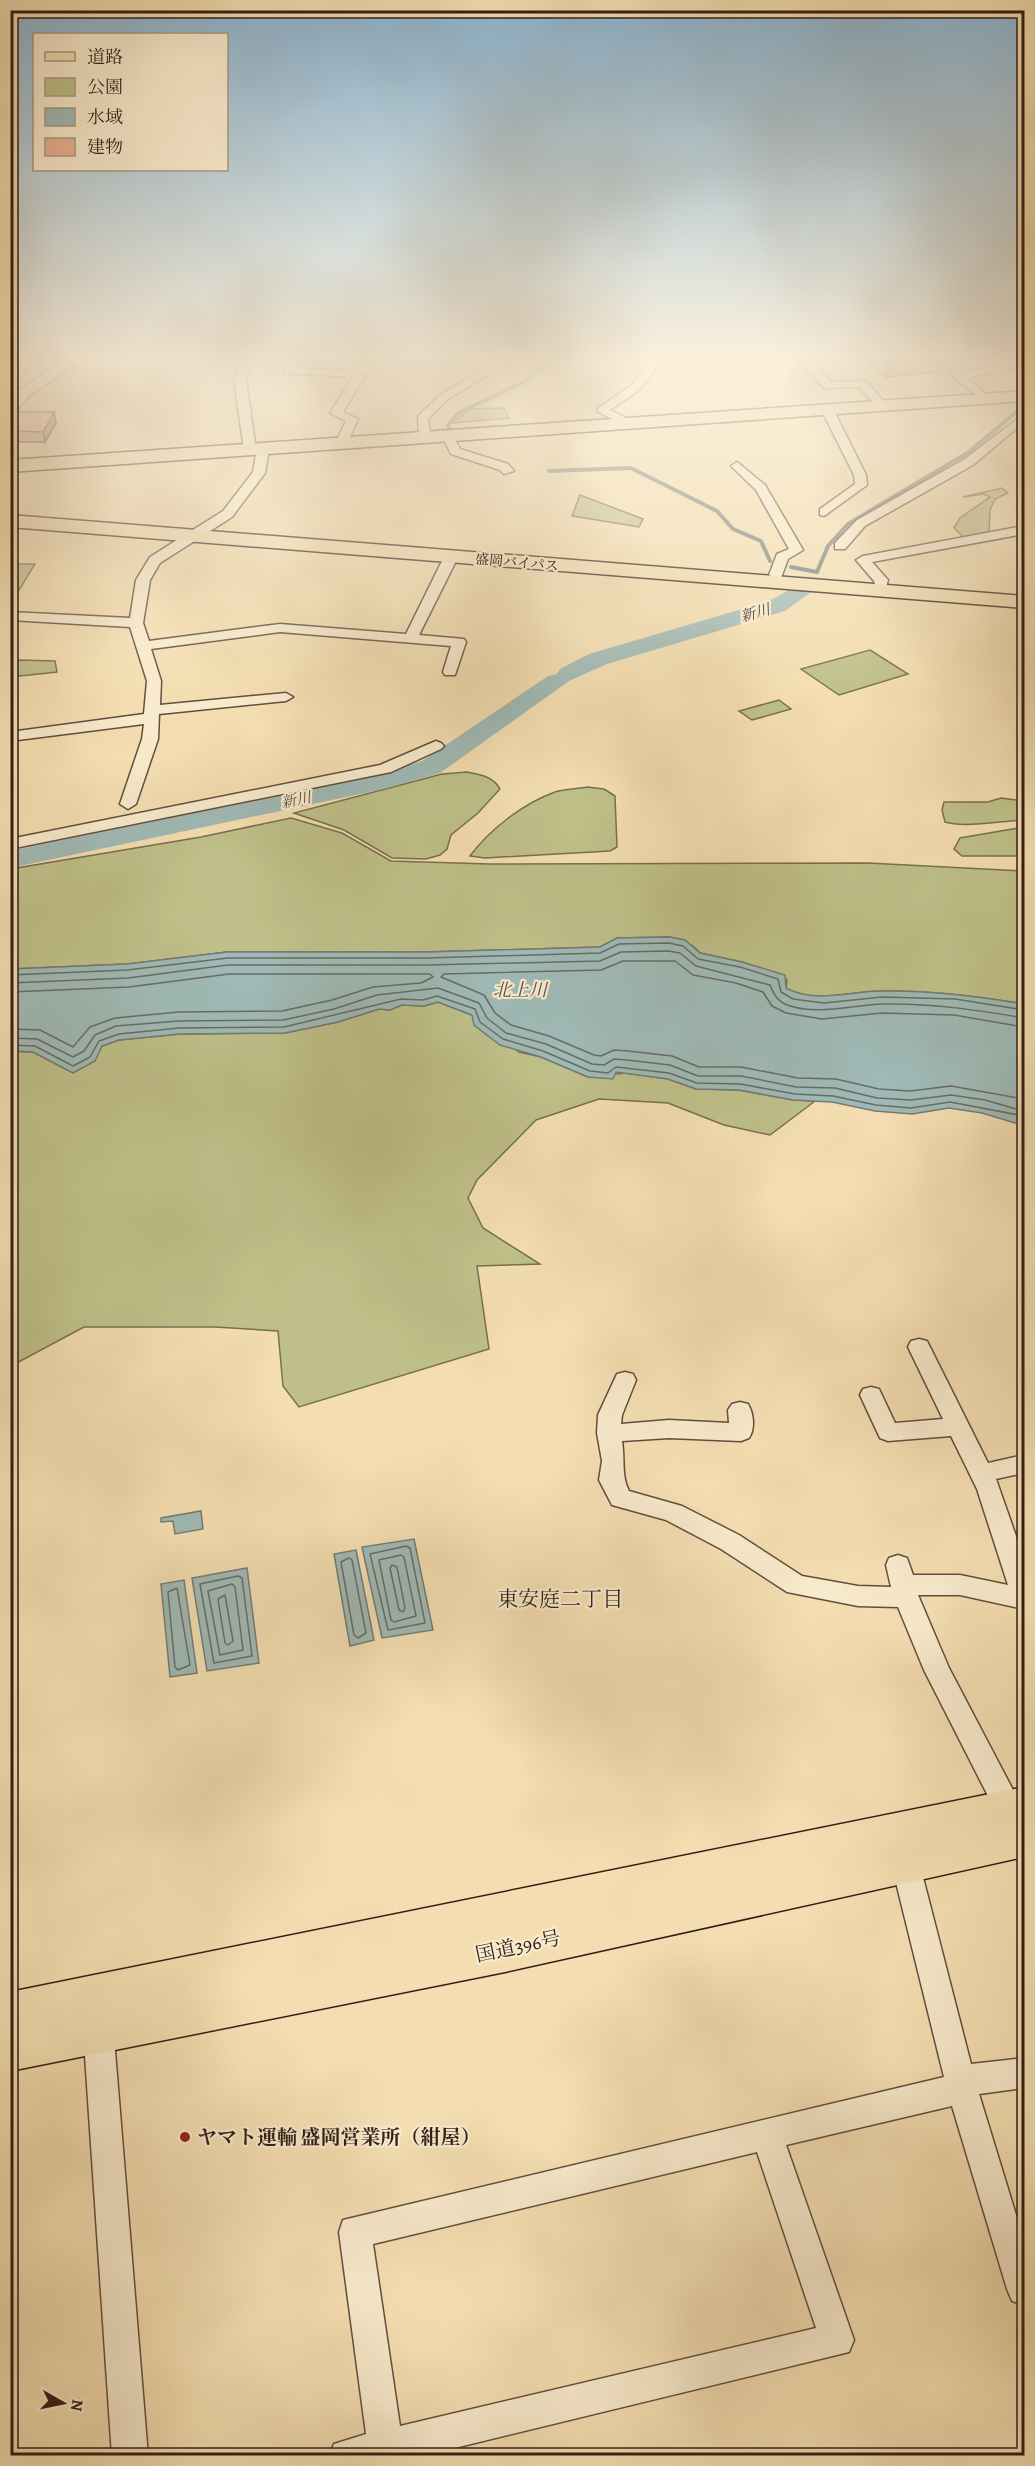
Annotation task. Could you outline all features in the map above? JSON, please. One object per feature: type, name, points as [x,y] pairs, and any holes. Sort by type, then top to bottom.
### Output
[{"type":"main road","name":"盛岡バイパス","points":[[10,515],[1024,595]]},
{"type":"main road","name":"盛岡バイパス","points":[[10,520],[203,531],[452,556],[1024,602]]},
{"type":"main road","name":"国道396号","points":[[10,2015],[98,2013],[505,1950],[901,1846],[1021,1823]]},
{"type":"main road","name":"国道396号","points":[[10,2048],[98,2013]]},
{"type":"street","points":[[128,804],[150,739],[154,681],[136,623],[143,580],[155,560],[228,514],[240,495],[255,480],[256,470]]},
{"type":"street","points":[[741,470],[761,488],[796,550],[782,557],[776,575]]},
{"type":"street","points":[[824,512],[861,485],[858,470]]},
{"type":"street","points":[[840,546],[861,523],[955,470]]},
{"type":"street","points":[[881,584],[882,580],[863,560],[1024,530]]},
{"type":"street","points":[[410,639],[452,556]]},
{"type":"street","points":[[10,616],[136,623]]},
{"type":"street","points":[[143,646],[280,628],[459,642],[450,672]]},
{"type":"street","points":[[10,737],[151,714],[286,698]]},
{"type":"street","points":[[10,844],[385,769],[436,746]]},
{"type":"street","points":[[625,1380],[610,1415],[609,1433],[614,1461],[611,1480],[621,1498],[673,1513],[730,1542],[796,1585],[858,1596],[902,1583],[960,1585],[1024,1597],[988,1489],[919,1347]]},
{"type":"street","points":[[872,1395],[888,1432],[958,1427]]},
{"type":"street","points":[[609,1433],[669,1429],[741,1432],[740,1410]]},
{"type":"street","points":[[981,1474],[1024,1464]]},
{"type":"street","points":[[902,1583],[937,1670],[1021,1823]]},
{"type":"street","points":[[901,1846],[962,2088],[993,2198],[1024,2289]]},
{"type":"street","points":[[98,2013],[130,2456]]},
{"type":"street","points":[[385,2446],[355,2232],[962,2088],[976,2077],[1024,2073]]},
{"type":"street","points":[[346,2456],[837,2340],[767,2135]]},
{"type":"green space","points":[[1002,488],[1008,493],[995,499],[990,510],[989,533],[963,537],[954,528],[960,518],[990,497],[984,494],[963,497]]},
{"type":"green space","points":[[580,495],[643,519],[639,527],[572,516]]},
{"type":"green space","points":[[11,564],[35,564],[18,592],[11,591]]},
{"type":"green space","points":[[870,650],[908,674],[839,695],[801,669]]},
{"type":"green space","points":[[19,660],[55,661],[57,672],[11,677],[11,671]]},
{"type":"green space","points":[[779,700],[791,709],[752,720],[739,711]]},
{"type":"green space","points":[[467,772],[490,779],[500,789],[478,813],[451,835],[447,849],[440,855],[426,859],[392,858],[344,830],[294,813],[442,774]]},
{"type":"green space","points":[[587,787],[604,789],[615,796],[617,847],[610,851],[485,858],[470,856],[487,836],[508,818],[531,803],[555,792]]},
{"type":"green space","points":[[1001,798],[1024,801],[1024,820],[973,824],[945,822],[942,810],[944,802],[988,802]]},
{"type":"green space","points":[[291,818],[342,833],[391,861],[490,864],[868,863],[1024,871],[1024,1004],[918,991],[809,996],[786,989],[787,980],[742,962],[700,953],[693,946],[670,937],[617,938],[600,947],[427,952],[227,952],[127,964],[11,969],[11,869],[201,837]]},
{"type":"green space","points":[[1024,827],[1024,856],[962,856],[954,849],[960,838]]},
{"type":"green space","points":[[438,1002],[472,1015],[519,1052],[541,1057],[588,1077],[626,1073],[668,1079],[696,1089],[739,1090],[793,1100],[815,1101],[770,1135],[724,1125],[668,1103],[599,1099],[536,1120],[477,1180],[468,1198],[483,1228],[540,1264],[477,1266],[489,1349],[299,1407],[283,1386],[278,1331],[215,1327],[84,1327],[11,1366],[10,1051],[33,1052],[73,1073],[94,1061],[102,1046],[119,1040],[180,1034],[285,1033],[338,1022],[379,1009],[390,1010],[402,1005],[424,1006]]},
{"type":"water","name":"北上川","points":[[670,937],[685,940],[700,953],[742,962],[785,975],[786,988],[797,993],[833,996],[882,991],[918,991],[1024,1004],[1024,1120],[1015,1123],[982,1113],[949,1108],[912,1114],[875,1111],[832,1102],[793,1100],[739,1090],[696,1089],[668,1079],[616,1072],[613,1079],[588,1077],[541,1057],[500,1045],[474,1025],[472,1015],[438,1002],[424,1006],[402,1005],[390,1010],[379,1009],[338,1022],[285,1033],[180,1034],[119,1040],[102,1046],[95,1061],[73,1073],[33,1052],[11,1051],[11,969],[127,964],[227,952],[427,952],[600,947],[617,938]]},
{"type":"water","points":[[201,1511],[203,1529],[175,1534],[173,1521],[161,1522],[161,1518]]},
{"type":"water","points":[[414,1539],[433,1630],[382,1638],[362,1547]]},
{"type":"water","points":[[356,1550],[374,1640],[350,1646],[334,1554]]},
{"type":"water","points":[[247,1568],[259,1663],[207,1671],[192,1578]]},
{"type":"water","points":[[184,1580],[197,1673],[170,1677],[161,1584]]},
{"type":"waterway","points":[[549,471],[574,470]]},
{"type":"waterway","points":[[635,470],[717,511],[733,529],[761,541],[770,561]]},
{"type":"waterway","points":[[791,567],[817,572],[828,546],[848,524],[939,470]]},
{"type":"waterway","name":"新川","points":[[569,674],[598,659],[777,606],[802,590]]},
{"type":"waterway","name":"新川","points":[[10,860],[384,781],[431,767],[557,681]]},
{"type":"place","name":"ヤマト運輸 盛岡営業所（紺屋）","points":[[185,2137]]},
{"type":"district","name":"東安庭二丁目","points":[[560,1599]]}]
